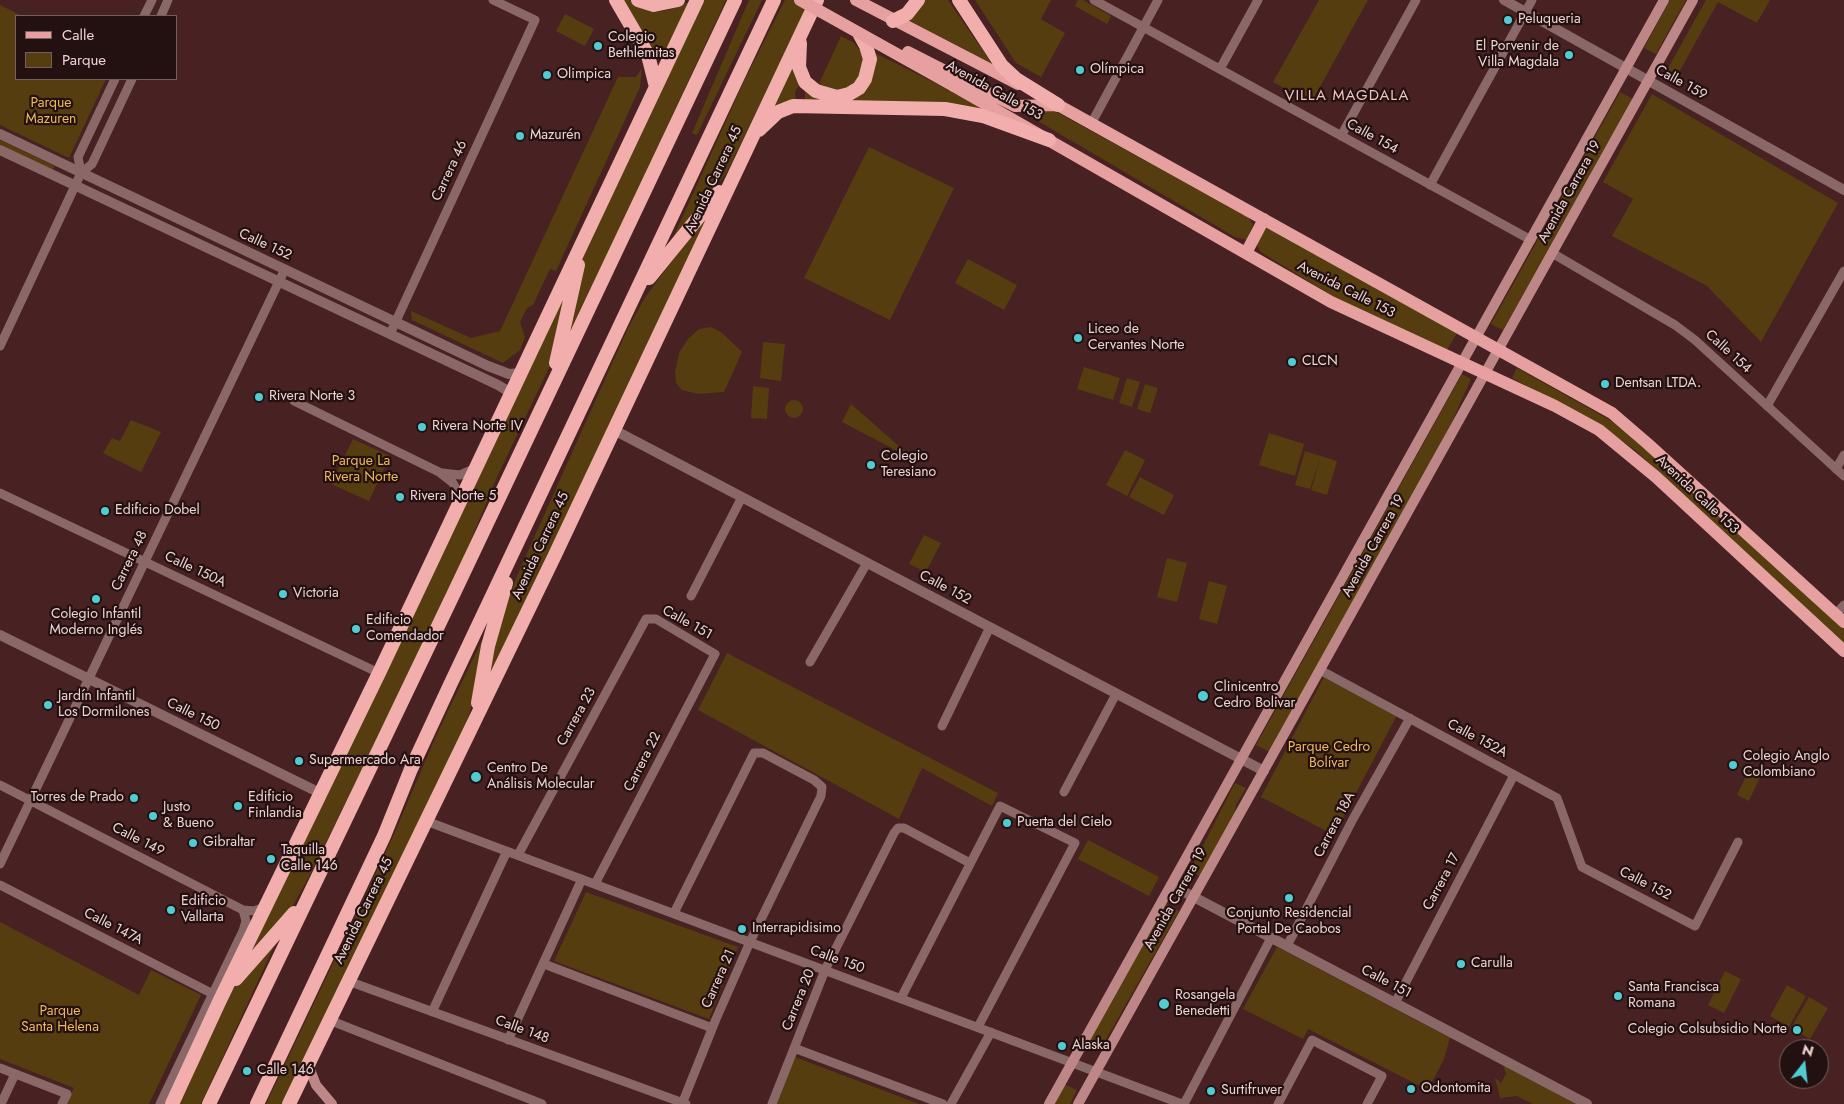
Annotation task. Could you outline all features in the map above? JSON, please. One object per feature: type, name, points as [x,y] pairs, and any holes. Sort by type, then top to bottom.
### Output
[{"type":"highway","points":[[616,0],[648,55],[656,87]]},
{"type":"highway","points":[[638,0],[654,4],[678,0]]},
{"type":"highway","points":[[172,1104],[216,997],[265,907],[379,673],[696,0]]},
{"type":"highway","points":[[209,1104],[307,896],[454,595],[735,0]]},
{"type":"highway","name":"Avenida Carrera 45","points":[[257,1104],[384,836],[411,769],[774,0]]},
{"type":"highway","name":"Avenida Carrera 45","points":[[289,1104],[614,430],[732,176],[753,136],[817,0]]},
{"type":"highway","points":[[894,21],[907,14],[918,0]]},
{"type":"highway","points":[[959,0],[1002,66],[1016,79],[1058,105]]},
{"type":"highway","points":[[802,32],[798,57],[801,75],[808,86],[816,91],[837,97],[859,88],[865,79],[870,59],[860,35]]},
{"type":"highway","points":[[753,136],[782,109],[799,106],[954,110],[983,116],[1050,140]]},
{"type":"highway","points":[[634,296],[732,176]]},
{"type":"highway","points":[[549,392],[583,240]]},
{"type":"highway","points":[[472,726],[490,640],[518,542]]},
{"type":"highway","points":[[216,997],[307,896]]},
{"type":"main road","name":"Avenida Calle 153","points":[[800,0],[860,35],[956,82],[1015,106],[1058,105]]},
{"type":"main road","name":"Avenida Calle 153","points":[[817,0],[1050,140],[1331,302],[1578,418],[1618,444],[1844,651]]},
{"type":"main road","name":"Avenida Calle 153","points":[[856,0],[1058,105],[1597,404],[1621,420],[1841,613]]},
{"type":"main road","name":"Avenida Carrera 19","points":[[1049,1104],[1664,0]]},
{"type":"main road","name":"Avenida Carrera 19","points":[[1078,1104],[1094,1071],[1194,897],[1692,0]]},
{"type":"main road","points":[[1246,253],[1264,219]]},
{"type":"main road","points":[[308,1064],[316,1085],[332,1104]]},
{"type":"street","points":[[144,15],[152,0]]},
{"type":"street","points":[[161,15],[168,0]]},
{"type":"street","name":"Carrera 46","points":[[390,334],[535,20],[493,0]]},
{"type":"street","name":"Calle 154","points":[[1094,0],[1531,240]]},
{"type":"street","points":[[1091,124],[1158,0]]},
{"type":"street","points":[[1220,69],[1258,0]]},
{"type":"street","points":[[1341,136],[1416,0]]},
{"type":"street","name":"Calle 159","points":[[1504,0],[1844,190]]},
{"type":"street","points":[[1430,185],[1532,0]]},
{"type":"street","points":[[81,172],[78,157],[115,80]]},
{"type":"street","points":[[0,346],[81,172],[92,164],[132,80]]},
{"type":"street","name":"Calle 152","points":[[0,134],[496,370],[509,374],[521,373]]},
{"type":"street","name":"Calle 152","points":[[0,150],[498,385],[511,393]]},
{"type":"street","name":"Calle 154","points":[[1552,253],[1675,325],[1695,340],[1844,476]]},
{"type":"street","name":"Carrera 48","points":[[0,864],[284,269]]},
{"type":"street","points":[[1767,406],[1844,271]]},
{"type":"street","points":[[294,401],[439,472],[453,484],[461,498]]},
{"type":"street","name":"Calle 152","points":[[614,430],[1264,771]]},
{"type":"street","points":[[1836,469],[1844,455]]},
{"type":"street","points":[[439,472],[460,475],[476,467]]},
{"type":"street","name":"Calle 150A","points":[[0,493],[379,673]]},
{"type":"street","points":[[691,596],[742,497]]},
{"type":"street","points":[[810,662],[866,563]]},
{"type":"street","name":"Calle 151","points":[[646,619],[656,620],[715,654]]},
{"type":"street","name":"Carrera 23","points":[[518,855],[646,619]]},
{"type":"street","points":[[942,726],[990,627]]},
{"type":"street","name":"Calle 150","points":[[0,635],[320,793]]},
{"type":"street","name":"Carrera 22","points":[[595,884],[715,654]]},
{"type":"street","name":"Calle 152A","points":[[1320,670],[1556,798],[1582,867]]},
{"type":"street","points":[[1064,792],[1116,694]]},
{"type":"street","name":"Carrera 18A","points":[[1287,946],[1353,819],[1410,718]]},
{"type":"street","name":"Carrera 21","points":[[674,913],[754,753],[762,753],[814,780],[822,787],[821,796],[750,942],[712,1028],[683,1104]]},
{"type":"street","name":"Carrera 17","points":[[1395,1003],[1514,775]]},
{"type":"street","name":"Calle 149","points":[[0,785],[243,910]]},
{"type":"street","points":[[901,998],[1000,806],[1076,843],[978,1027]]},
{"type":"street","name":"Calle 150","points":[[426,821],[1179,1103]]},
{"type":"street","name":"Carrera 20","points":[[772,1104],[825,970],[898,828],[904,828],[970,863]]},
{"type":"street","name":"Calle 152","points":[[1582,867],[1695,926],[1738,842]]},
{"type":"street","points":[[432,1012],[507,851]]},
{"type":"street","points":[[508,1040],[582,879]]},
{"type":"street","name":"Calle 147A","points":[[0,885],[216,997]]},
{"type":"street","name":"Calle 151","points":[[1171,885],[1587,1104]]},
{"type":"street","points":[[160,1104],[216,997],[245,927],[243,910],[254,911],[265,907]]},
{"type":"street","points":[[1179,1103],[1271,938]]},
{"type":"street","points":[[544,964],[712,1028]]},
{"type":"street","name":"Calle 148","points":[[348,981],[683,1104]]},
{"type":"street","points":[[329,1020],[542,1104]]},
{"type":"street","points":[[951,1104],[990,1032]]},
{"type":"street","points":[[1278,1104],[1312,1040],[1382,1076],[1368,1104]]},
{"type":"street","points":[[794,1048],[943,1104]]},
{"type":"street","points":[[0,1068],[67,1094],[62,1104]]},
{"type":"street","points":[[0,1104],[15,1074]]},
{"type":"green space","points":[[620,0],[630,0],[648,10],[657,12],[669,10],[689,2],[665,54],[653,54]]},
{"type":"green space","points":[[701,0],[726,0],[573,328],[569,326],[584,248]]},
{"type":"green space","points":[[749,0],[762,0],[697,135],[692,133]]},
{"type":"green space","points":[[785,0],[811,0],[727,172],[701,207],[672,240],[745,79]]},
{"type":"green space","points":[[924,0],[948,0],[992,64],[910,21]]},
{"type":"green space","points":[[975,0],[1051,0],[1041,19],[1065,33],[1041,77],[1016,63]]},
{"type":"green space","points":[[1078,0],[1083,0],[1111,16],[1107,24],[1075,6]]},
{"type":"green space","points":[[1319,0],[1368,0],[1311,103],[1273,82]]},
{"type":"green space","points":[[1670,0],[1686,0],[1656,54],[1644,48]]},
{"type":"green space","points":[[1706,0],[1770,0],[1757,23],[1718,2],[1672,85],[1663,77]]},
{"type":"green space","name":"Parque Mazuren","points":[[0,5],[20,15],[15,15],[15,80],[106,80],[69,158],[0,125]]},
{"type":"green space","points":[[565,14],[594,29],[585,46],[556,31]]},
{"type":"green space","points":[[841,36],[854,43],[864,58],[860,78],[851,86],[843,89],[835,90],[818,86]]},
{"type":"green space","points":[[875,53],[989,110],[930,102],[805,103],[805,89],[810,94],[826,101],[867,88],[872,80]]},
{"type":"green space","points":[[792,66],[801,82],[795,92],[796,101],[769,112]]},
{"type":"green space","points":[[642,68],[640,87],[556,271],[550,269],[533,305],[527,308],[520,322],[525,337],[520,350],[503,363],[412,320],[411,311],[471,338],[500,331],[618,77],[636,77]]},
{"type":"green space","points":[[1620,92],[1633,99],[1503,330],[1491,324]]},
{"type":"green space","points":[[1652,94],[1838,203],[1761,342],[1707,286],[1612,236],[1633,199],[1603,182]]},
{"type":"green space","points":[[1051,109],[1248,217],[1253,224],[1247,240],[1235,237],[1026,114]]},
{"type":"green space","points":[[0,140],[55,166],[52,171],[0,146]]},
{"type":"green space","points":[[869,147],[954,188],[890,320],[804,278]]},
{"type":"green space","points":[[712,207],[484,688],[501,617],[519,571],[628,328],[646,296]]},
{"type":"green space","points":[[1267,228],[1457,333],[1447,350],[1347,305],[1261,252],[1256,244],[1263,230]]},
{"type":"green space","points":[[968,259],[1017,285],[1004,310],[955,283]]},
{"type":"green space","points":[[567,290],[556,353],[497,477],[453,583],[311,873],[290,911],[242,965]]},
{"type":"green space","points":[[711,327],[721,332],[742,352],[724,392],[698,394],[682,390],[676,383],[675,372],[679,353],[688,339],[699,329]]},
{"type":"green space","points":[[763,342],[785,344],[781,381],[760,378]]},
{"type":"green space","points":[[1084,367],[1120,378],[1113,400],[1077,389]]},
{"type":"green space","points":[[1517,368],[1624,428],[1844,628],[1844,646],[1635,450],[1600,425],[1512,378]]},
{"type":"green space","points":[[1462,374],[1471,379],[1451,424],[1373,569],[1270,752],[1256,745]]},
{"type":"green space","points":[[1127,378],[1140,382],[1132,407],[1119,403]]},
{"type":"green space","points":[[1145,384],[1158,388],[1150,413],[1137,409]]},
{"type":"green space","points":[[753,386],[769,388],[767,419],[751,418]]},
{"type":"green space","points":[[794,400],[800,403],[803,409],[800,415],[794,418],[788,415],[785,409],[788,403]]},
{"type":"green space","points":[[851,404],[908,454],[907,456],[842,422]]},
{"type":"green space","points":[[131,420],[161,432],[141,472],[103,453],[112,438],[120,441]]},
{"type":"green space","points":[[1269,433],[1304,444],[1295,476],[1259,465]]},
{"type":"green space","name":"Parque La Rivera Norte","points":[[353,439],[390,456],[369,501],[331,484]]},
{"type":"green space","points":[[1125,450],[1145,460],[1127,496],[1106,485]]},
{"type":"green space","points":[[1305,451],[1321,456],[1310,489],[1295,485]]},
{"type":"green space","points":[[1321,456],[1337,461],[1327,495],[1311,490]]},
{"type":"green space","points":[[1140,477],[1174,495],[1164,515],[1129,497]]},
{"type":"green space","points":[[924,535],[941,543],[926,572],[909,564]]},
{"type":"green space","points":[[1167,558],[1187,563],[1177,602],[1157,597]]},
{"type":"green space","points":[[1209,581],[1227,586],[1217,624],[1199,619]]},
{"type":"green space","points":[[482,640],[483,652],[478,682],[466,726],[284,1104],[266,1104],[391,841],[437,734]]},
{"type":"green space","points":[[727,653],[998,793],[992,806],[922,768],[899,819],[698,710]]},
{"type":"green space","name":"Parque Cedro Bolívar","points":[[1324,677],[1397,715],[1334,835],[1261,797]]},
{"type":"green space","points":[[1749,770],[1761,775],[1749,801],[1737,795]]},
{"type":"green space","points":[[1235,783],[1246,788],[1236,805],[1234,815],[1200,876],[1190,871]]},
{"type":"green space","points":[[1088,840],[1159,877],[1149,896],[1078,859]]},
{"type":"green space","points":[[586,892],[738,947],[709,1019],[554,961]]},
{"type":"green space","points":[[1165,903],[1179,911],[1100,1050],[1087,1042]]},
{"type":"green space","name":"Parque Santa Helena","points":[[0,922],[139,995],[151,970],[201,995],[149,1104],[66,1104],[74,1088],[0,1059]]},
{"type":"green space","points":[[278,938],[201,1104],[178,1104],[227,996]]},
{"type":"green space","points":[[1277,947],[1450,1038],[1444,1059],[1428,1090],[1308,1029],[1303,1039],[1243,1009]]},
{"type":"green space","points":[[1725,971],[1741,979],[1724,1013],[1708,1005]]},
{"type":"green space","points":[[1787,985],[1806,996],[1789,1027],[1770,1016]]},
{"type":"green space","points":[[1809,997],[1828,1008],[1810,1039],[1791,1028]]},
{"type":"green space","points":[[795,1057],[919,1104],[776,1104]]},
{"type":"green space","points":[[1503,1065],[1577,1104],[1533,1104],[1517,1096],[1500,1098],[1495,1078],[1501,1083],[1506,1074]]},
{"type":"green space","points":[[1064,1084],[1077,1090],[1070,1104],[1054,1104]]},
{"type":"place","name":"Peluqueria","points":[[1508,20]]},
{"type":"place","name":"Colegio Bethlemitas","points":[[598,46]]},
{"type":"place","name":"El Porvenir de Villa Magdala","points":[[1569,55]]},
{"type":"place","name":"Olímpica","points":[[1080,70]]},
{"type":"place","name":"Olimpica","points":[[547,75]]},
{"type":"place","name":"Mazurén","points":[[520,136]]},
{"type":"place","name":"Liceo de Cervantes Norte","points":[[1078,338]]},
{"type":"place","name":"CLCN","points":[[1292,362]]},
{"type":"place","name":"Dentsan LTDA.","points":[[1605,384]]},
{"type":"place","name":"Rivera Norte 3","points":[[259,397]]},
{"type":"place","name":"Rivera Norte IV","points":[[422,427]]},
{"type":"place","name":"Colegio Teresiano","points":[[871,465]]},
{"type":"place","name":"Rivera Norte 5","points":[[400,497]]},
{"type":"place","name":"Edificio Dobel","points":[[105,511]]},
{"type":"place","name":"Victoria","points":[[283,594]]},
{"type":"place","name":"Colegio Infantil Moderno Inglés","points":[[96,599]]},
{"type":"place","name":"Edificio Comendador","points":[[356,629]]},
{"type":"place","name":"Clinicentro Cedro Bolivar","points":[[1203,696]]},
{"type":"place","name":"Jardín Infantil Los Dormilones","points":[[48,705]]},
{"type":"place","name":"Supermercado Ara","points":[[299,761]]},
{"type":"place","name":"Colegio Anglo Colombiano","points":[[1733,765]]},
{"type":"place","name":"Centro De Análisis Molecular","points":[[476,777]]},
{"type":"place","name":"Torres de Prado","points":[[134,798]]},
{"type":"place","name":"Edificio Finlandia","points":[[238,806]]},
{"type":"place","name":"Justo & Bueno","points":[[153,816]]},
{"type":"place","name":"Puerta del Cielo","points":[[1007,823]]},
{"type":"place","name":"Gibraltar","points":[[193,843]]},
{"type":"place","name":"Taquilla Calle 146","points":[[271,859]]},
{"type":"place","name":"Conjunto Residencial Portal De Caobos","points":[[1289,898]]},
{"type":"place","name":"Edificio Vallarta","points":[[171,910]]},
{"type":"place","name":"Interrapidisimo","points":[[742,929]]},
{"type":"place","name":"Carulla","points":[[1461,964]]},
{"type":"place","name":"Santa Francisca Romana","points":[[1618,996]]},
{"type":"place","name":"Rosangela Benedetti","points":[[1164,1004]]},
{"type":"place","name":"Colegio Colsubsidio Norte","points":[[1797,1030]]},
{"type":"place","name":"Alaska","points":[[1062,1046]]},
{"type":"place","name":"Calle 146","points":[[247,1071]]},
{"type":"place","name":"Odontomita","points":[[1411,1089]]},
{"type":"place","name":"Surtifruver","points":[[1211,1091]]},
{"type":"district","name":"VILLA MAGDALA","points":[[1347,96]]}]
